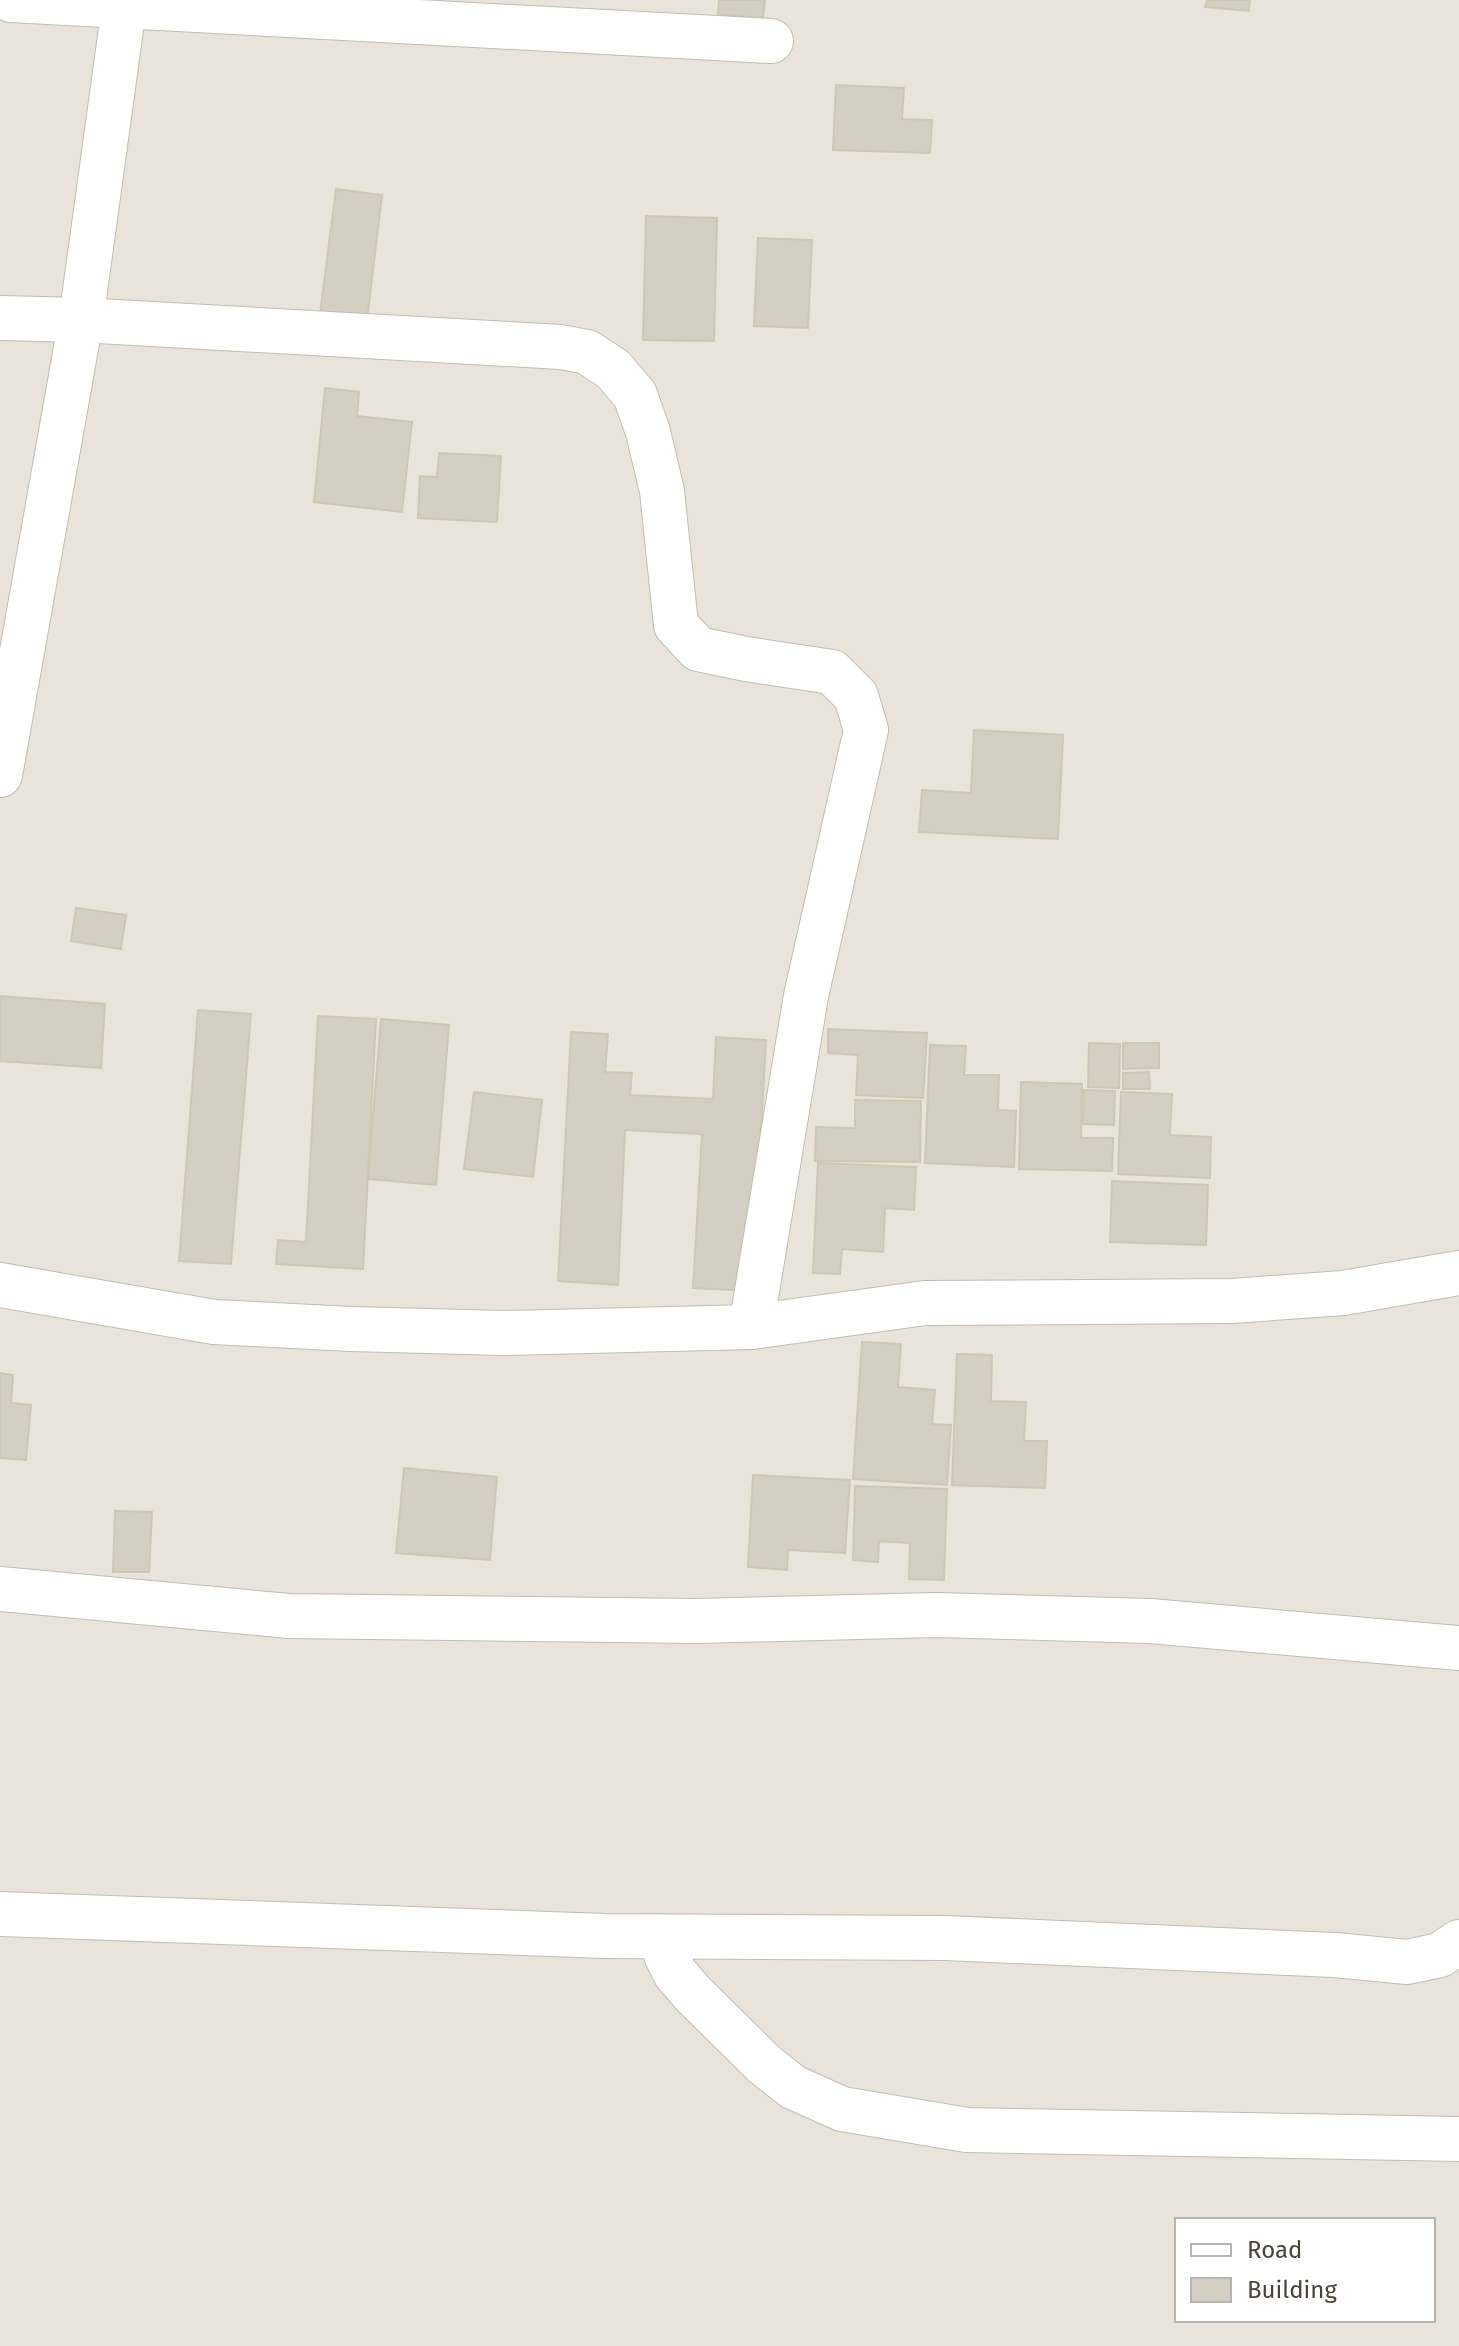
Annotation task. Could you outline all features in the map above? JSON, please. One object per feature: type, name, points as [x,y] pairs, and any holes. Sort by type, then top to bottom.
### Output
[{"type":"street","points":[[11,0],[124,3],[771,41]]},
{"type":"street","points":[[0,775],[81,320],[124,3]]},
{"type":"street","points":[[0,318],[546,346],[587,352],[613,369],[635,395],[648,432],[662,491],[676,625],[698,649],[832,672],[856,696],[866,730],[806,996],[751,1327]]},
{"type":"street","points":[[0,1285],[214,1322],[504,1333],[751,1327],[925,1303],[1232,1301],[1343,1293],[1459,1273]]},
{"type":"street","points":[[0,1589],[289,1616],[697,1621],[936,1615],[1135,1620],[1459,1648]]},
{"type":"street","points":[[0,1914],[665,1937],[946,1938],[1335,1955],[1407,1962],[1440,1955],[1459,1942]]},
{"type":"street","points":[[665,1937],[666,1955],[675,1973],[765,2065],[793,2087],[842,2109],[967,2130],[1459,2139]]},
{"type":"shaded area","points":[[0,0],[1459,0],[1459,2346],[0,2346]]},
{"type":"building","points":[[719,0],[765,0],[763,18],[718,14]]},
{"type":"building","points":[[1207,0],[1250,0],[1249,11],[1205,7]]},
{"type":"building","points":[[836,85],[904,88],[902,119],[932,120],[930,153],[833,150]]},
{"type":"building","points":[[336,189],[382,195],[367,320],[320,314]]},
{"type":"building","points":[[646,216],[717,218],[714,341],[643,340]]},
{"type":"building","points":[[758,238],[812,240],[808,328],[754,326]]},
{"type":"building","points":[[325,388],[359,392],[357,416],[412,422],[402,512],[314,502]]},
{"type":"building","points":[[439,453],[501,456],[497,522],[418,518],[420,476],[437,477]]},
{"type":"building","points":[[974,730],[1063,735],[1058,839],[919,832],[922,790],[971,793]]},
{"type":"building","points":[[76,908],[126,915],[121,949],[71,941]]},
{"type":"building","points":[[0,996],[105,1004],[101,1068],[0,1061]]},
{"type":"building","points":[[198,1010],[251,1014],[231,1264],[179,1261]]},
{"type":"building","points":[[318,1016],[376,1019],[363,1269],[276,1264],[278,1240],[306,1242]]},
{"type":"building","points":[[381,1019],[449,1025],[436,1185],[368,1179]]},
{"type":"building","points":[[828,1029],[927,1033],[923,1098],[856,1095],[858,1055],[828,1053]]},
{"type":"building","points":[[571,1032],[608,1034],[605,1072],[632,1073],[630,1095],[713,1099],[716,1037],[766,1040],[752,1291],[693,1288],[702,1134],[625,1130],[618,1285],[558,1281]]},
{"type":"building","points":[[1089,1043],[1120,1044],[1119,1088],[1088,1087]]},
{"type":"building","points":[[1123,1043],[1159,1043],[1159,1068],[1123,1069]]},
{"type":"building","points":[[930,1045],[966,1046],[964,1075],[999,1075],[998,1110],[1016,1111],[1014,1167],[925,1163]]},
{"type":"building","points":[[1149,1072],[1150,1089],[1123,1089],[1123,1073]]},
{"type":"building","points":[[1021,1082],[1082,1084],[1081,1138],[1113,1138],[1112,1171],[1019,1169]]},
{"type":"building","points":[[1084,1090],[1115,1091],[1114,1125],[1083,1124]]},
{"type":"building","points":[[474,1092],[542,1100],[533,1177],[464,1169]]},
{"type":"building","points":[[1121,1092],[1172,1094],[1170,1135],[1211,1137],[1210,1178],[1118,1174]]},
{"type":"building","points":[[855,1100],[921,1101],[920,1162],[815,1161],[816,1127],[855,1128]]},
{"type":"building","points":[[818,1163],[916,1167],[914,1210],[885,1208],[883,1252],[842,1249],[840,1274],[813,1273]]},
{"type":"building","points":[[1112,1181],[1208,1185],[1206,1245],[1110,1242]]},
{"type":"building","points":[[862,1342],[901,1344],[898,1387],[935,1390],[932,1424],[951,1425],[947,1485],[853,1479]]},
{"type":"building","points":[[957,1354],[992,1355],[991,1401],[1026,1402],[1024,1441],[1047,1441],[1045,1488],[952,1485]]},
{"type":"building","points":[[0,1373],[13,1375],[11,1403],[31,1405],[26,1460],[0,1458]]},
{"type":"building","points":[[404,1468],[497,1477],[490,1560],[396,1553]]},
{"type":"building","points":[[753,1475],[850,1480],[845,1553],[788,1550],[787,1570],[748,1567]]},
{"type":"building","points":[[855,1486],[947,1489],[944,1580],[909,1579],[910,1543],[879,1541],[878,1562],[853,1560]]},
{"type":"building","points":[[115,1511],[152,1512],[149,1572],[113,1572]]}]
